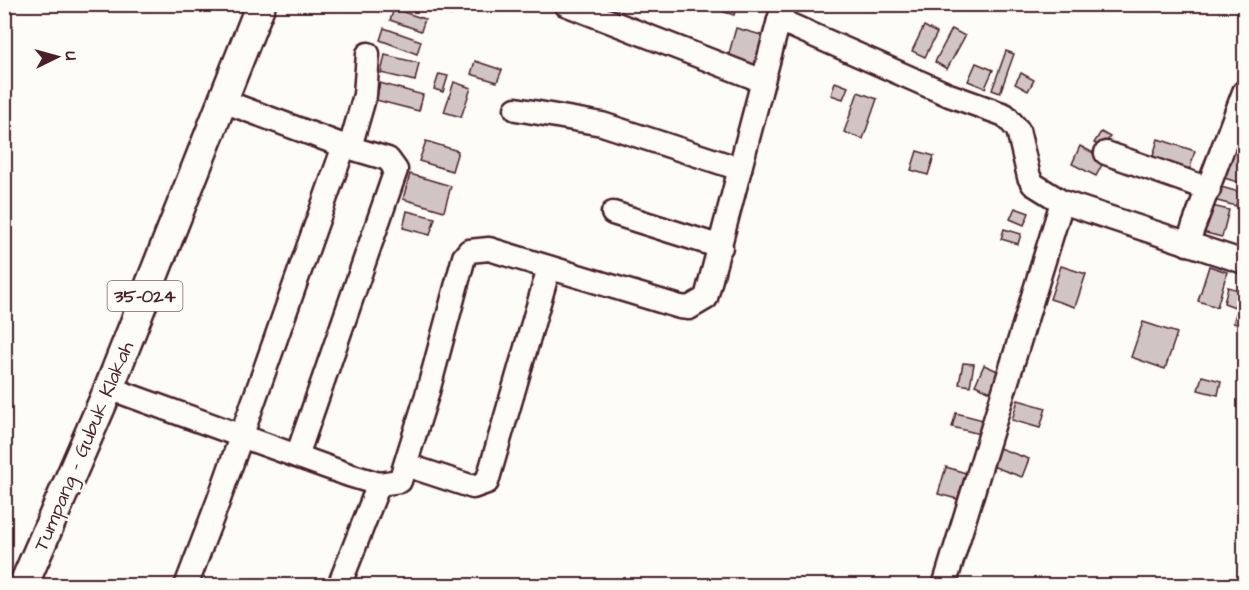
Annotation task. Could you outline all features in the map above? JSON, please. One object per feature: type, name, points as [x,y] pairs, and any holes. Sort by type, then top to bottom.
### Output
[{"type":"main road","name":"Tumpang - Gubuk Klakah","points":[[24,585],[109,388],[261,4]]},
{"type":"street","points":[[565,4],[763,81]]},
{"type":"street","points":[[109,388],[240,437],[379,484],[400,481],[464,257],[475,248],[489,249],[689,308],[706,298],[782,12],[949,95],[1005,115],[1018,130],[1029,177],[1033,184],[1062,202],[1245,262]]},
{"type":"street","points":[[186,585],[365,95],[368,54]]},
{"type":"street","points":[[1187,244],[1245,92]]},
{"type":"street","points":[[223,101],[347,147],[388,159],[394,165],[396,174],[297,456]]},
{"type":"street","points":[[516,109],[602,124],[740,169]]},
{"type":"street","points":[[1106,153],[1209,189]]},
{"type":"street","points":[[944,585],[1062,202]]},
{"type":"street","points":[[613,213],[721,247]]},
{"type":"street","points":[[406,465],[473,487],[487,482],[549,268]]},
{"type":"street","points":[[339,585],[379,484]]},
{"type":"building","points":[[414,4],[454,4],[451,15]]},
{"type":"building","points":[[717,4],[737,4],[734,15],[715,9]]},
{"type":"building","points":[[394,9],[425,19],[421,31],[390,20]]},
{"type":"building","points":[[924,26],[937,33],[925,57],[912,51]]},
{"type":"building","points":[[384,28],[421,41],[417,54],[380,40]]},
{"type":"building","points":[[736,28],[765,36],[756,66],[728,57]]},
{"type":"building","points":[[952,29],[965,36],[947,69],[935,62]]},
{"type":"building","points":[[1006,51],[1014,54],[1000,93],[992,90]]},
{"type":"building","points":[[385,55],[419,63],[415,81],[381,73]]},
{"type":"building","points":[[475,61],[502,70],[497,82],[471,74]]},
{"type":"building","points":[[976,63],[993,70],[985,88],[968,81]]},
{"type":"building","points":[[1021,73],[1034,80],[1028,91],[1015,84]]},
{"type":"building","points":[[439,74],[448,76],[443,92],[434,89]]},
{"type":"building","points":[[454,82],[471,88],[461,117],[444,112]]},
{"type":"building","points":[[835,82],[848,87],[843,99],[831,95]]},
{"type":"building","points":[[380,83],[423,95],[419,111],[376,100]]},
{"type":"building","points":[[858,92],[877,99],[863,139],[844,132]]},
{"type":"building","points":[[1101,132],[1110,137],[1102,148],[1094,143]]},
{"type":"building","points":[[1158,139],[1195,151],[1188,175],[1151,163]]},
{"type":"building","points":[[426,141],[458,151],[452,171],[419,161]]},
{"type":"building","points":[[1080,146],[1105,159],[1096,176],[1072,164]]},
{"type":"building","points":[[1229,150],[1244,155],[1244,184],[1221,177]]},
{"type":"building","points":[[917,151],[934,156],[928,175],[911,170]]},
{"type":"building","points":[[410,174],[451,186],[444,211],[403,199]]},
{"type":"building","points":[[1214,185],[1239,192],[1236,206],[1210,199]]},
{"type":"building","points":[[1208,205],[1229,210],[1222,237],[1202,232]]},
{"type":"building","points":[[1015,208],[1029,213],[1024,225],[1010,219]]},
{"type":"building","points":[[407,211],[435,218],[430,235],[403,228]]},
{"type":"building","points":[[1004,229],[1021,234],[1018,244],[1001,239]]},
{"type":"building","points":[[1061,266],[1086,274],[1075,307],[1050,299]]},
{"type":"building","points":[[1209,266],[1227,272],[1217,307],[1198,301]]},
{"type":"building","points":[[1228,287],[1239,290],[1235,307],[1224,303]]},
{"type":"building","points":[[1244,294],[1244,326],[1233,323]]},
{"type":"building","points":[[1143,322],[1177,333],[1165,369],[1131,357]]},
{"type":"building","points":[[963,363],[974,364],[970,386],[959,384]]},
{"type":"building","points":[[984,365],[1000,372],[991,392],[975,385]]},
{"type":"building","points":[[1202,376],[1221,381],[1218,395],[1198,390]]},
{"type":"building","points":[[1018,400],[1046,408],[1040,428],[1012,420]]},
{"type":"building","points":[[956,413],[983,420],[980,434],[952,427]]},
{"type":"building","points":[[999,448],[1029,459],[1022,477],[992,466]]},
{"type":"building","points":[[946,467],[969,474],[961,500],[938,494]]}]
